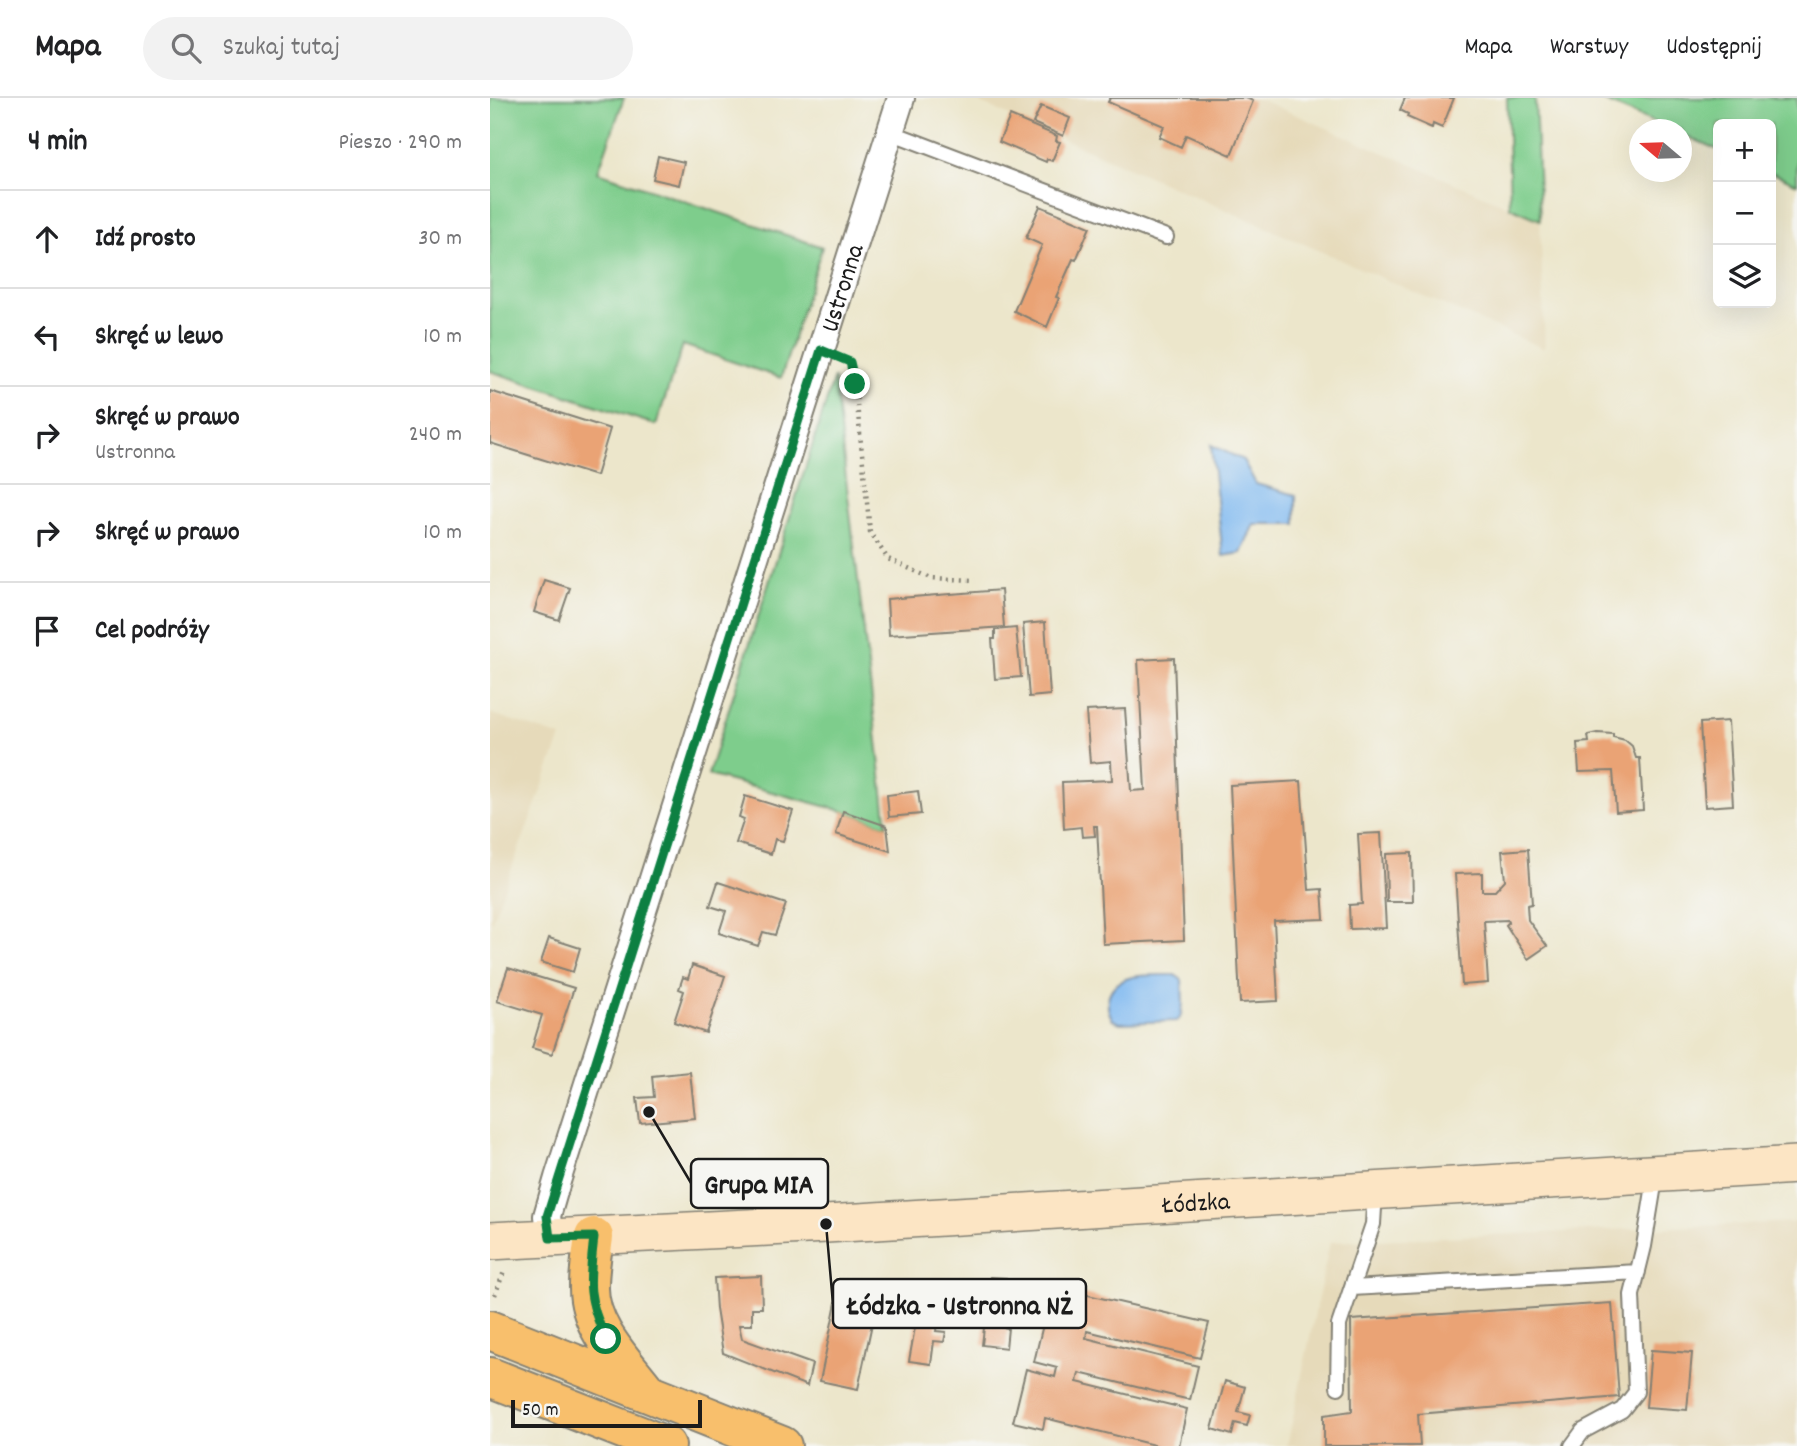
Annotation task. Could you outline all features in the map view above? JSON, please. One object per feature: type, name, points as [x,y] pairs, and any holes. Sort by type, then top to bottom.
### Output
[{"type":"main road","points":[[594,1237],[589,1289],[595,1315],[606,1339],[646,1391]]},
{"type":"main road","points":[[490,1330],[782,1446]]},
{"type":"main road","points":[[490,1377],[666,1446]]},
{"type":"street","name":"Ustronna","points":[[550,1238],[547,1216],[558,1178],[901,98]]},
{"type":"street","name":"Łódzka","points":[[490,1241],[594,1237],[1797,1164]]},
{"type":"lane","points":[[890,132],[1166,237]]},
{"type":"lane","points":[[1572,1446],[1583,1431],[1622,1410],[1636,1392],[1632,1295],[1644,1246],[1656,1172]]},
{"type":"lane","points":[[1338,1387],[1339,1325],[1373,1224],[1376,1190]]},
{"type":"lane","points":[[1352,1288],[1638,1272]]},
{"type":"path","points":[[821,350],[850,362],[855,384],[870,532],[888,559],[931,578],[972,580]]},
{"type":"shaded area","points":[[969,98],[1257,98],[1540,220],[1545,349]]},
{"type":"shaded area","points":[[490,713],[561,737],[490,926]]},
{"type":"shaded area","points":[[1797,1222],[1797,1446],[1287,1446],[1330,1242]]},
{"type":"green space","points":[[490,98],[624,98],[598,172],[822,247],[781,378],[683,345],[656,425],[490,371]]},
{"type":"green space","points":[[1507,98],[1535,98],[1540,220],[1510,207]]},
{"type":"green space","points":[[1596,98],[1797,98],[1797,184],[1776,174],[1776,119],[1713,119],[1713,148],[1692,138],[1692,119],[1646,119]]},
{"type":"green space","points":[[834,377],[887,826],[843,811],[708,775]]},
{"type":"water","points":[[1211,445],[1243,460],[1256,484],[1296,495],[1296,524],[1254,524],[1241,553],[1223,556]]},
{"type":"water","points":[[1146,975],[1175,975],[1182,980],[1183,1004],[1180,1018],[1176,1021],[1120,1023],[1113,1020],[1108,999],[1111,990],[1118,983]]},
{"type":"building","points":[[1110,98],[1246,98],[1253,101],[1231,155],[1186,135],[1181,147],[1159,137],[1164,126],[1108,102]]},
{"type":"building","points":[[1405,98],[1454,98],[1442,128],[1433,124],[1432,128],[1407,117],[1408,114],[1400,110]]},
{"type":"building","points":[[1041,106],[1070,118],[1063,136],[1033,123]]},
{"type":"building","points":[[1010,116],[1057,136],[1056,141],[1060,142],[1052,161],[1047,159],[1046,162],[999,142]]},
{"type":"building","points":[[658,156],[684,162],[679,185],[653,179]]},
{"type":"building","points":[[1040,206],[1090,227],[1056,297],[1059,298],[1047,327],[1014,311],[1042,245],[1026,238]]},
{"type":"building","points":[[490,391],[610,429],[596,476],[490,443]]},
{"type":"building","points":[[544,580],[570,588],[559,620],[534,612]]},
{"type":"building","points":[[1001,590],[1004,627],[889,635],[887,599]]},
{"type":"building","points":[[1045,622],[1050,695],[1029,697],[1023,624]]},
{"type":"building","points":[[1016,628],[1021,677],[995,679],[992,639],[995,639],[995,630]]},
{"type":"building","points":[[1174,658],[1184,940],[1103,944],[1097,826],[1094,826],[1095,836],[1082,837],[1081,827],[1064,829],[1062,782],[1112,780],[1111,761],[1090,763],[1086,711],[1125,709],[1131,791],[1145,790],[1138,660]]},
{"type":"building","points":[[1728,721],[1733,805],[1705,807],[1700,723]]},
{"type":"building","points":[[1613,734],[1613,737],[1625,740],[1632,746],[1636,758],[1640,758],[1643,810],[1616,812],[1613,771],[1579,772],[1577,743],[1589,742],[1588,735]]},
{"type":"building","points":[[1301,781],[1309,890],[1322,889],[1324,919],[1274,921],[1278,1001],[1240,1003],[1230,785]]},
{"type":"building","points":[[918,791],[921,814],[889,817],[887,795]]},
{"type":"building","points":[[745,796],[793,811],[783,841],[775,839],[771,854],[736,843],[744,819],[739,817]]},
{"type":"building","points":[[843,811],[887,826],[890,851],[836,834]]},
{"type":"building","points":[[1381,833],[1386,928],[1350,929],[1349,905],[1362,904],[1358,834]]},
{"type":"building","points":[[1528,849],[1532,904],[1527,905],[1528,920],[1547,946],[1528,959],[1506,925],[1508,920],[1484,921],[1488,983],[1462,985],[1455,874],[1482,873],[1482,891],[1495,891],[1505,880],[1502,851]]},
{"type":"building","points":[[1412,853],[1413,902],[1387,902],[1386,854]]},
{"type":"building","points":[[718,882],[786,904],[775,935],[763,932],[758,946],[719,933],[726,911],[710,906]]},
{"type":"building","points":[[549,938],[580,948],[573,972],[541,962]]},
{"type":"building","points":[[692,965],[725,976],[706,1033],[674,1022],[684,991],[679,989],[683,977],[688,979]]},
{"type":"building","points":[[508,968],[574,988],[552,1054],[532,1048],[542,1015],[497,1001]]},
{"type":"building","points":[[690,1072],[695,1118],[640,1123],[637,1098],[654,1097],[652,1076]]},
{"type":"building","points":[[761,1276],[762,1308],[752,1308],[752,1325],[739,1325],[742,1339],[812,1364],[807,1386],[723,1353],[714,1278]]},
{"type":"building","points":[[990,1277],[1006,1278],[1000,1327],[1008,1328],[1006,1348],[982,1345]]},
{"type":"building","points":[[840,1283],[879,1291],[858,1389],[820,1381]]},
{"type":"building","points":[[1051,1288],[1209,1323],[1200,1358],[1087,1331],[1086,1338],[1198,1366],[1190,1400],[1079,1373],[1077,1382],[1187,1409],[1179,1446],[1158,1446],[1045,1418],[1043,1429],[1013,1422],[1026,1369],[1055,1377],[1057,1368],[1034,1362],[1046,1312],[1041,1310],[1042,1303],[1047,1305]]},
{"type":"building","points":[[1612,1303],[1619,1397],[1418,1414],[1420,1446],[1324,1446],[1324,1415],[1352,1411],[1351,1320]]},
{"type":"building","points":[[917,1316],[938,1318],[936,1331],[946,1332],[944,1342],[934,1341],[931,1364],[909,1361]]},
{"type":"building","points":[[1651,1350],[1692,1353],[1687,1410],[1646,1407]]},
{"type":"building","points":[[1225,1381],[1245,1387],[1238,1412],[1250,1415],[1247,1426],[1235,1423],[1232,1435],[1212,1429]]},
{"type":"place","name":"Grupa MIA","points":[[649,1112]]},
{"type":"place","name":"Łódzka - Ustronna NŻ","points":[[826,1224]]},
{"type":"route","points":[[606,1339],[595,1315],[589,1289],[594,1237],[550,1238],[547,1216],[821,350],[850,362],[855,384]]}]
